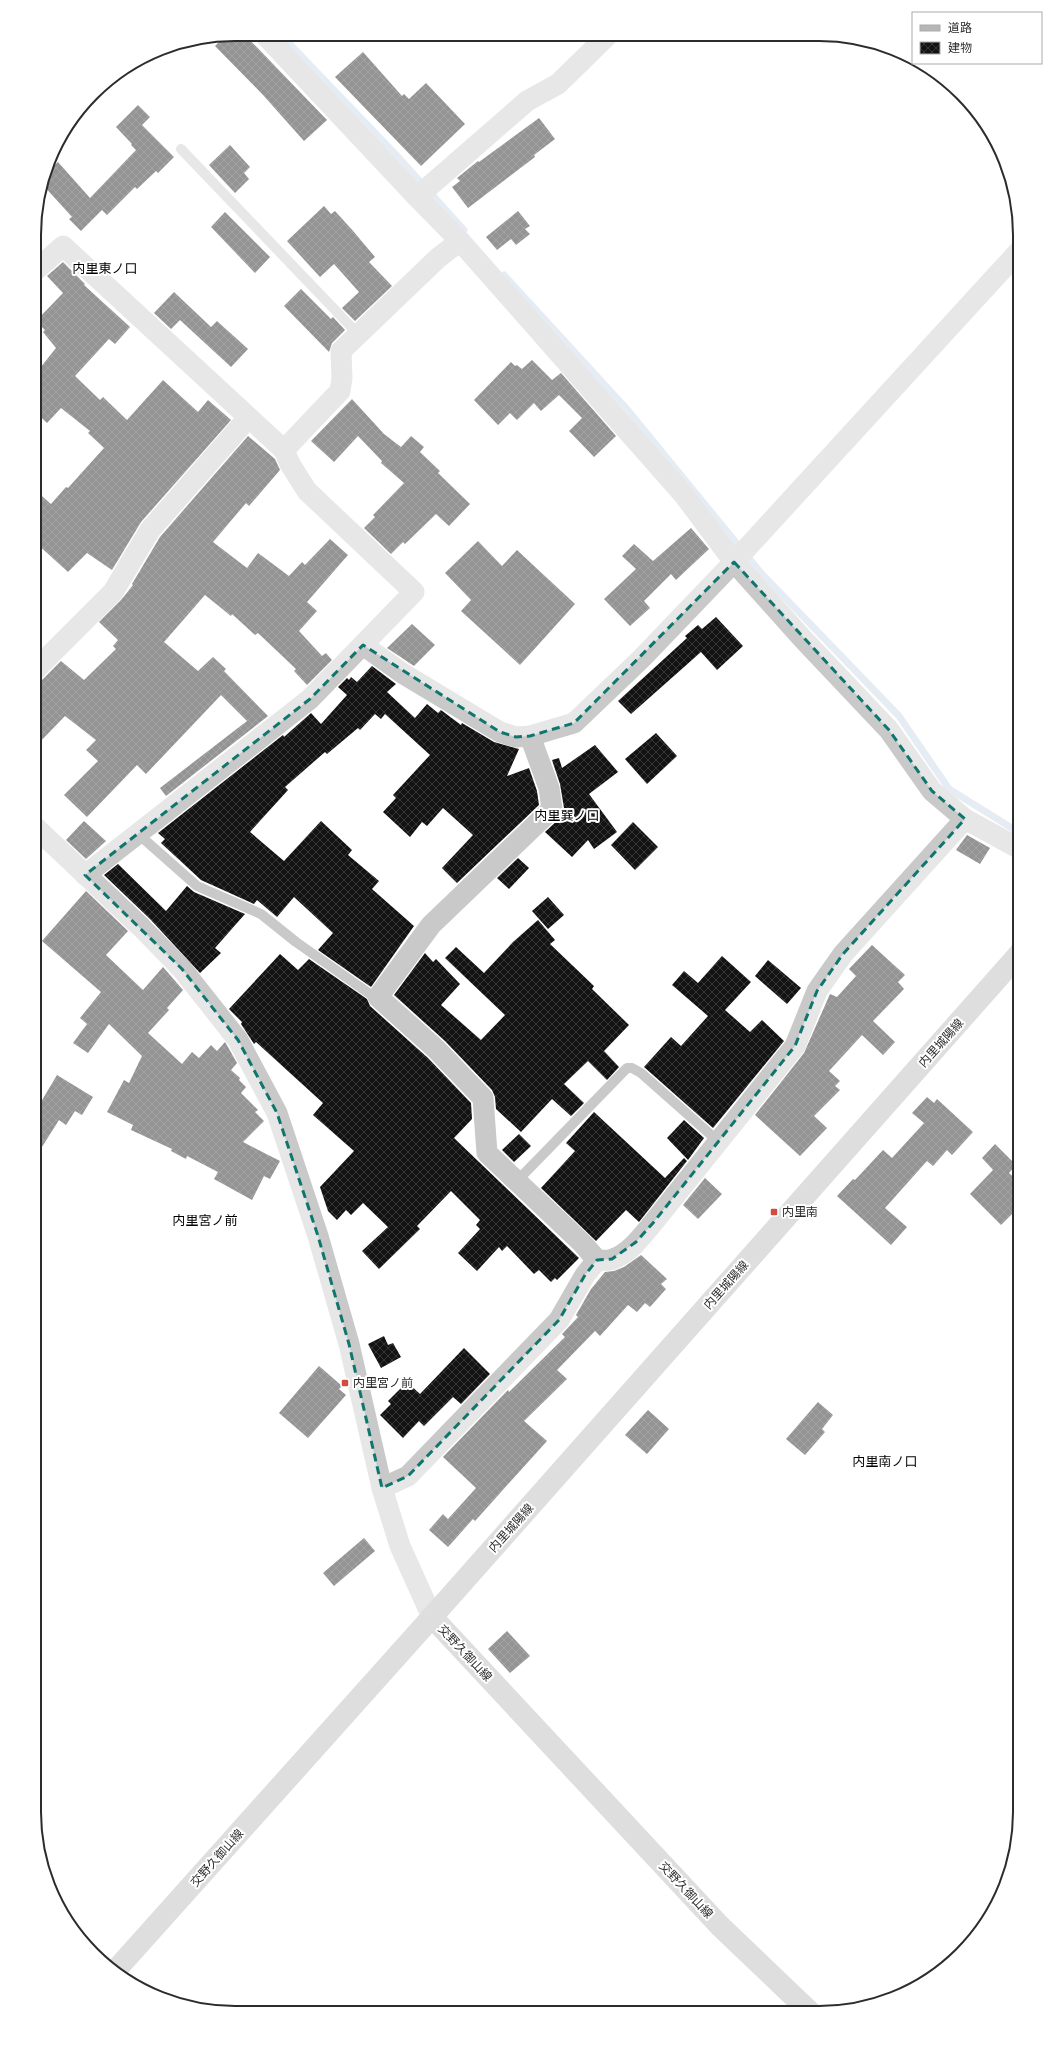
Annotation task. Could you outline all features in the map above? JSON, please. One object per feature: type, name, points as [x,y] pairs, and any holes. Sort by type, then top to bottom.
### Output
[{"type":"main road","name":"内里城陽線","points":[[432,1617],[1013,961]]},
{"type":"main road","name":"交野久御山線","points":[[119,1967],[432,1617],[720,1926],[804,2006]]},
{"type":"street","points":[[271,41],[417,198],[460,240],[684,495],[734,562],[802,638],[889,730],[932,791],[965,818],[1013,845]]},
{"type":"street","points":[[417,198],[527,101],[558,84],[602,41]]},
{"type":"street","points":[[284,450],[340,391],[342,378],[341,351],[438,258],[460,240]]},
{"type":"street","points":[[41,266],[63,246],[284,450],[290,464],[307,491],[414,592],[310,699],[85,875]]},
{"type":"street","points":[[363,645],[402,673],[500,732],[516,737],[530,736],[574,723],[641,659],[734,562],[1013,258]]},
{"type":"street","points":[[41,664],[113,592],[150,530],[248,418]]},
{"type":"street","points":[[530,736],[549,788],[552,810],[431,925],[378,996],[436,1049],[483,1098],[487,1153],[584,1244],[597,1260]]},
{"type":"street","points":[[382,1488],[408,1476],[559,1320],[585,1275],[597,1260],[612,1259],[636,1242],[719,1142],[795,1046],[817,991],[843,954],[965,818]]},
{"type":"street","points":[[41,833],[182,969],[238,1040],[277,1113],[318,1236],[345,1329],[382,1488],[400,1546],[432,1617]]},
{"type":"lane","points":[[181,150],[359,335]]},
{"type":"lane","points":[[137,833],[197,886],[261,914],[296,942],[370,994],[378,996]]},
{"type":"lane","points":[[517,1181],[627,1068],[632,1068],[641,1073],[719,1142]]},
{"type":"highlighted area","points":[[734,562],[889,730],[932,791],[965,819],[843,954],[817,991],[795,1046],[653,1223],[636,1242],[612,1259],[597,1260],[585,1275],[559,1320],[408,1476],[382,1488],[349,1344],[318,1236],[277,1113],[238,1040],[182,969],[85,875],[310,699],[363,645],[500,732],[516,737],[530,736],[574,723]]},
{"type":"building","points":[[223,41],[251,41],[327,120],[304,141],[263,95],[215,46],[219,42]]},
{"type":"building","points":[[363,52],[402,96],[404,94],[409,99],[426,83],[465,124],[421,166],[335,77]]},
{"type":"building","points":[[138,105],[150,117],[142,125],[174,157],[158,173],[156,171],[137,189],[135,187],[107,215],[102,210],[81,231],[69,219],[72,217],[47,189],[51,173],[54,166],[58,162],[90,198],[136,150],[116,127]]},
{"type":"building","points":[[539,118],[555,139],[534,155],[535,157],[468,208],[452,187],[460,181],[457,178],[478,161],[479,162]]},
{"type":"building","points":[[230,145],[250,167],[244,173],[249,179],[235,193],[209,165]]},
{"type":"building","points":[[324,206],[331,214],[335,211],[354,232],[375,257],[369,262],[392,286],[355,321],[342,308],[359,292],[334,264],[320,277],[287,241]]},
{"type":"building","points":[[518,211],[530,226],[525,229],[530,234],[516,245],[511,239],[497,250],[486,237]]},
{"type":"building","points":[[225,212],[270,257],[255,273],[211,227]]},
{"type":"building","points":[[63,262],[85,284],[84,285],[130,327],[115,344],[109,339],[75,376],[100,400],[103,397],[127,420],[163,380],[198,412],[208,400],[231,420],[141,522],[112,570],[87,553],[68,572],[41,547],[41,495],[51,504],[66,487],[68,488],[104,448],[88,433],[90,431],[61,408],[47,423],[41,418],[41,367],[56,348],[43,332],[45,330],[41,326],[41,316],[63,293],[47,276]]},
{"type":"building","points":[[301,289],[331,319],[333,317],[345,330],[332,343],[329,352],[284,306]]},
{"type":"building","points":[[174,292],[211,327],[217,321],[248,349],[231,367],[180,320],[171,329],[154,313]]},
{"type":"building","points":[[532,360],[552,380],[561,373],[616,436],[594,457],[569,431],[582,418],[559,395],[541,411],[534,403],[517,420],[510,413],[498,425],[474,400],[511,362],[515,366],[517,365],[522,369]]},
{"type":"building","points":[[352,399],[384,434],[401,447],[411,436],[424,447],[420,452],[440,471],[438,473],[470,504],[449,526],[436,514],[405,544],[403,542],[391,554],[364,528],[375,517],[373,515],[404,483],[381,463],[382,461],[358,436],[334,462],[311,441]]},
{"type":"building","points":[[248,436],[275,459],[280,470],[249,506],[246,503],[213,542],[247,568],[258,553],[289,576],[302,562],[305,565],[330,539],[348,555],[307,602],[317,611],[299,631],[322,656],[326,653],[332,660],[307,685],[294,671],[296,669],[258,633],[255,635],[232,614],[231,616],[205,595],[164,642],[198,671],[213,657],[226,669],[224,671],[268,716],[166,796],[160,788],[247,721],[221,695],[146,774],[137,765],[87,817],[64,795],[98,761],[86,750],[96,740],[65,716],[41,741],[41,681],[61,661],[84,680],[116,649],[113,646],[118,640],[99,622],[121,600],[133,585],[132,584],[160,537]]},
{"type":"building","points":[[691,528],[709,549],[676,580],[671,574],[644,601],[650,608],[630,626],[604,599],[636,569],[622,556],[634,544],[653,561]]},
{"type":"building","points":[[478,541],[502,566],[517,550],[575,604],[520,665],[461,611],[471,600],[445,573]]},
{"type":"building","points":[[716,617],[743,646],[717,670],[701,652],[631,714],[618,701],[687,638],[685,636],[698,625],[702,629]]},
{"type":"building","points":[[412,624],[435,645],[414,666],[387,648]]},
{"type":"building","points":[[372,666],[396,684],[387,692],[415,718],[427,704],[438,713],[441,710],[461,725],[462,723],[494,742],[519,749],[507,776],[529,768],[537,791],[539,805],[457,883],[442,868],[473,835],[443,808],[427,826],[422,822],[410,837],[383,812],[396,798],[393,795],[430,755],[385,714],[381,719],[375,714],[360,730],[358,728],[327,754],[325,752],[285,787],[288,790],[250,832],[284,861],[321,821],[352,850],[348,855],[379,881],[372,889],[414,926],[371,987],[318,950],[333,933],[294,897],[277,917],[257,900],[254,904],[201,880],[161,843],[165,839],[158,833],[283,735],[284,737],[311,713],[321,724],[347,695],[338,687],[347,678],[349,680],[351,677],[357,682]]},
{"type":"building","points":[[656,733],[677,756],[647,784],[625,759]]},
{"type":"building","points":[[595,745],[618,772],[589,794],[617,832],[594,849],[588,840],[572,857],[545,832],[561,817],[564,808],[560,784],[552,760],[559,758],[562,768]]},
{"type":"building","points":[[84,821],[106,841],[86,859],[66,840]]},
{"type":"building","points":[[633,822],[658,847],[635,870],[611,845]]},
{"type":"building","points":[[967,835],[990,848],[980,864],[956,850]]},
{"type":"building","points":[[518,858],[529,868],[509,889],[497,878]]},
{"type":"building","points":[[118,864],[166,911],[187,886],[194,892],[245,914],[215,948],[221,953],[200,973],[150,919],[104,875]]},
{"type":"building","points":[[86,891],[128,931],[106,955],[143,990],[163,967],[183,990],[167,1008],[169,1010],[148,1033],[182,1064],[192,1052],[199,1058],[211,1045],[217,1051],[225,1042],[237,1063],[231,1070],[240,1078],[239,1080],[246,1087],[241,1093],[258,1110],[255,1112],[264,1121],[243,1142],[280,1161],[270,1179],[264,1176],[252,1200],[214,1179],[218,1172],[187,1156],[186,1159],[171,1151],[172,1149],[131,1130],[133,1125],[107,1112],[124,1080],[129,1083],[142,1056],[109,1024],[88,1053],[73,1043],[87,1024],[80,1018],[101,992],[42,941]]},
{"type":"building","points":[[548,897],[564,915],[548,929],[532,911]]},
{"type":"building","points":[[538,920],[555,940],[550,944],[594,986],[592,989],[629,1025],[604,1051],[619,1067],[607,1080],[588,1061],[564,1084],[584,1103],[571,1116],[552,1099],[521,1132],[496,1109],[495,1097],[492,1090],[445,1041],[394,995],[425,953],[433,962],[436,959],[460,984],[441,1005],[481,1040],[505,1015],[445,958],[456,947],[484,973],[513,942]]},
{"type":"building","points":[[872,945],[905,975],[898,982],[904,989],[873,1021],[895,1042],[883,1055],[862,1035],[829,1071],[840,1081],[835,1086],[840,1090],[814,1116],[827,1128],[800,1156],[755,1115],[804,1053],[830,994],[837,997],[856,976],[849,969]]},
{"type":"building","points":[[280,954],[298,970],[309,959],[367,999],[370,1006],[428,1058],[471,1103],[472,1119],[454,1138],[579,1258],[557,1280],[555,1278],[551,1282],[539,1270],[534,1274],[507,1246],[502,1251],[499,1247],[477,1271],[458,1253],[480,1229],[476,1225],[480,1220],[451,1191],[417,1226],[420,1229],[379,1269],[362,1251],[388,1227],[363,1203],[351,1215],[346,1210],[337,1220],[328,1211],[320,1187],[354,1151],[313,1115],[323,1103],[256,1042],[254,1044],[241,1024],[242,1022],[229,1009]]},
{"type":"building","points":[[722,956],[751,982],[725,1010],[750,1032],[762,1020],[784,1041],[713,1128],[644,1067],[671,1037],[681,1046],[708,1016],[672,985],[684,971],[698,983]]},
{"type":"building","points":[[768,960],[801,988],[787,1004],[755,976]]},
{"type":"building","points":[[57,1075],[93,1097],[82,1115],[75,1111],[66,1125],[59,1120],[41,1148],[41,1102]]},
{"type":"building","points":[[927,1097],[934,1103],[937,1099],[973,1132],[952,1155],[947,1150],[933,1166],[927,1161],[885,1208],[907,1227],[891,1245],[837,1196],[853,1179],[855,1180],[883,1150],[892,1158],[924,1123],[912,1113]]},
{"type":"building","points":[[594,1112],[665,1178],[684,1158],[687,1161],[639,1222],[626,1210],[596,1241],[541,1188],[575,1151],[566,1143]]},
{"type":"building","points":[[684,1120],[704,1138],[688,1160],[667,1138]]},
{"type":"building","points":[[519,1134],[531,1146],[514,1162],[502,1150]]},
{"type":"building","points":[[995,1144],[1013,1162],[1013,1168],[1009,1173],[1013,1177],[1013,1213],[1001,1225],[970,1194],[993,1170],[982,1158]]},
{"type":"building","points":[[705,1178],[722,1194],[698,1219],[683,1205]]},
{"type":"building","points":[[641,1255],[667,1279],[661,1284],[666,1289],[650,1307],[645,1303],[637,1312],[628,1305],[600,1336],[595,1331],[557,1370],[567,1379],[524,1421],[547,1441],[475,1521],[473,1519],[448,1547],[429,1530],[443,1514],[448,1519],[476,1488],[443,1457],[508,1390],[509,1392],[565,1337],[562,1334],[578,1317],[576,1315],[591,1289],[605,1272],[614,1271],[624,1267]]},
{"type":"building","points":[[384,1336],[388,1345],[393,1343],[401,1357],[381,1368],[368,1344]]},
{"type":"building","points":[[464,1348],[490,1374],[461,1404],[453,1397],[424,1426],[419,1421],[403,1438],[380,1415],[391,1404],[388,1401],[407,1382],[420,1394]]},
{"type":"building","points":[[319,1366],[342,1386],[339,1389],[346,1395],[308,1438],[279,1413]]},
{"type":"building","points":[[818,1402],[833,1415],[822,1429],[825,1432],[805,1455],[786,1439]]},
{"type":"building","points":[[648,1410],[669,1429],[647,1454],[625,1435]]},
{"type":"building","points":[[364,1538],[375,1551],[334,1586],[323,1573]]},
{"type":"building","points":[[507,1631],[530,1656],[510,1673],[488,1649]]},
{"type":"waterway","points":[[287,41],[399,158],[464,230]]},
{"type":"waterway","points":[[504,275],[626,408],[761,573],[899,716],[949,789],[1013,829]]},
{"type":"place","name":"内里南","points":[[774,1212]]},
{"type":"place","name":"内里宮ノ前","points":[[345,1383]]},
{"type":"district","name":"内里東ノ口","points":[[105,268]]},
{"type":"district","name":"内里巽ノ口","points":[[567,815]]},
{"type":"district","name":"内里宮ノ前","points":[[205,1220]]},
{"type":"district","name":"内里南ノ口","points":[[885,1461]]}]
